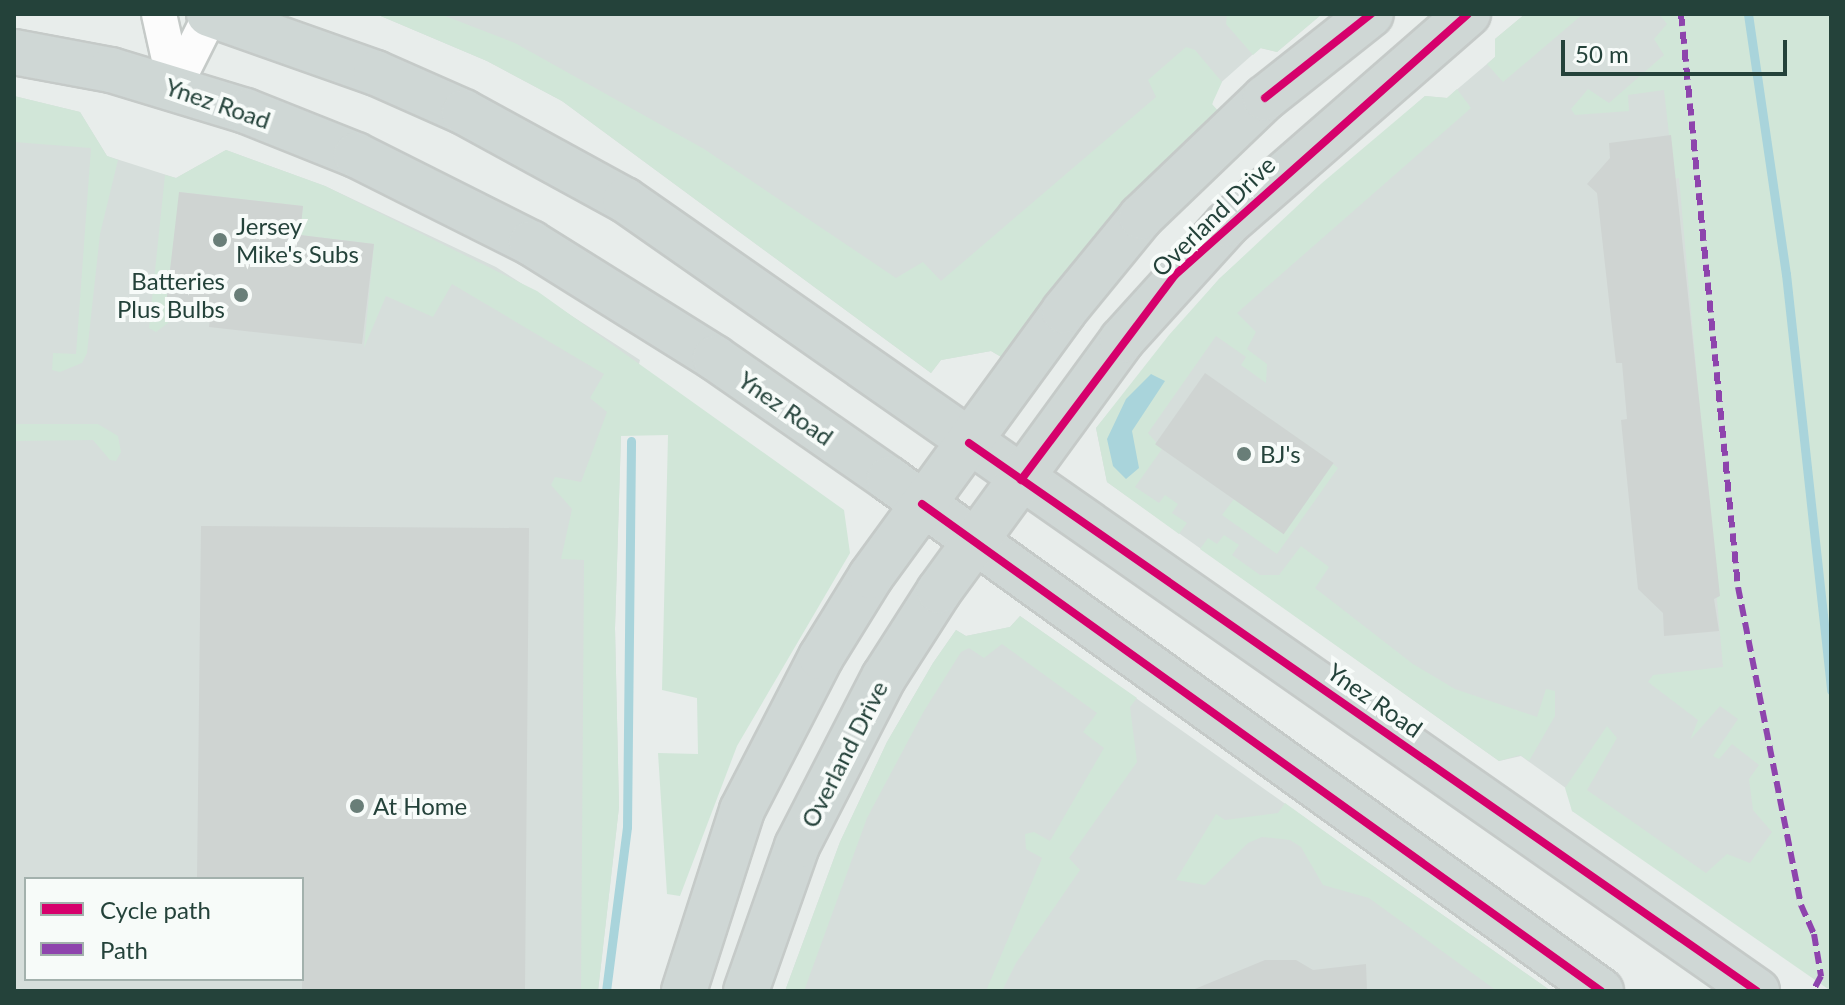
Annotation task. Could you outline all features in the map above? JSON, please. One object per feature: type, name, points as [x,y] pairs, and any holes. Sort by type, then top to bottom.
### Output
[{"type":"main road","name":"Ynez Road","points":[[210,14],[376,73],[464,112],[625,200],[1021,480],[1757,991]]},
{"type":"main road","name":"Overland Drive","points":[[684,991],[742,810],[821,657],[922,504],[1064,311],[1141,217],[1265,98],[1371,14]]},
{"type":"main road","points":[[1298,162],[1384,53],[1429,14]]},
{"type":"main road","name":"Overland Drive","points":[[746,991],[797,846],[834,766],[884,677],[975,542],[1175,275],[1298,162],[1468,14]]},
{"type":"main road","name":"Ynez Road","points":[[14,52],[175,86],[356,155],[517,236],[715,358],[1601,991]]},
{"type":"street","points":[[159,14],[175,86]]},
{"type":"street","points":[[175,86],[210,14]]},
{"type":"shaded area","points":[[376,14],[1322,14],[1277,52],[1260,48],[1216,87],[1212,105],[1219,112],[1102,230],[1003,358],[991,351],[941,360],[931,373],[562,101],[487,61]]},
{"type":"shaded area","points":[[1525,14],[1673,14],[1799,929],[1572,811],[1570,791],[1521,756],[1499,761],[1107,482],[1096,428],[1219,279],[1425,96],[1447,98],[1487,64],[1495,57],[1495,39]]},
{"type":"shaded area","points":[[14,96],[80,112],[107,156],[176,178],[226,150],[325,186],[496,267],[640,360],[621,435],[615,628],[619,807],[598,991],[14,991]]},
{"type":"shaded area","points":[[1020,616],[1551,991],[785,991],[840,842],[887,742],[933,663],[956,630],[966,636],[1010,627]]},
{"type":"green space","points":[[376,14],[440,14],[515,43],[704,149],[896,278],[923,262],[941,281],[1156,97],[1148,80],[1186,47],[1195,50],[1222,82],[1212,104],[1219,112],[1102,230],[1003,358],[991,351],[941,360],[931,373],[562,101],[487,61]]},
{"type":"green space","points":[[1227,14],[1322,14],[1277,52],[1261,48],[1253,55],[1226,24]]},
{"type":"green space","points":[[1525,14],[1583,14],[1503,82],[1487,64],[1495,57],[1495,39]]},
{"type":"green space","points":[[1659,14],[1831,14],[1831,991],[1572,811],[1565,788],[1607,726],[1617,738],[1587,790],[1706,873],[1727,854],[1750,863],[1772,832],[1753,810],[1749,779],[1759,765],[1732,744],[1719,759],[1713,756],[1738,719],[1720,706],[1690,740],[1698,720],[1648,682],[1653,675],[1723,667],[1679,178],[1674,179],[1664,90],[1628,95],[1629,111],[1575,115],[1571,109],[1588,89],[1609,103],[1664,55],[1654,39],[1667,24]]},
{"type":"green space","points":[[1457,89],[1471,108],[1237,313],[1256,332],[1247,349],[1267,364],[1266,383],[1241,365],[1246,357],[1216,336],[1148,433],[1162,449],[1135,487],[1159,503],[1165,495],[1178,504],[1172,513],[1187,523],[1179,534],[1107,482],[1096,428],[1169,335],[1219,279],[1322,183],[1425,96],[1447,98]]},
{"type":"green space","points":[[14,96],[80,112],[107,156],[118,160],[100,234],[87,353],[82,363],[60,372],[52,370],[53,353],[76,354],[91,148],[14,142]]},
{"type":"green space","points":[[226,150],[325,186],[537,291],[844,510],[850,553],[737,746],[680,896],[667,894],[658,753],[698,754],[697,698],[662,690],[668,435],[621,436],[615,628],[619,807],[598,991],[581,991],[584,560],[561,559],[572,509],[551,485],[555,477],[581,482],[607,412],[590,398],[604,374],[452,284],[433,317],[386,296],[364,348],[374,244],[300,235],[303,206],[180,192],[166,305],[172,306],[168,323],[156,332],[149,328],[165,175],[176,178]]},
{"type":"green space","points":[[14,424],[98,424],[118,436],[121,452],[116,461],[110,460],[93,440],[14,441]]},
{"type":"green space","points":[[1333,464],[1338,468],[1277,554],[1222,515],[1234,499]]},
{"type":"green space","points":[[1224,535],[1239,545],[1232,555],[1260,575],[1279,575],[1301,546],[1329,567],[1315,588],[1413,664],[1455,689],[1537,717],[1546,689],[1555,691],[1555,716],[1529,761],[1520,755],[1499,761],[1200,549],[1208,538],[1217,544]]},
{"type":"green space","points":[[1020,616],[1137,698],[1130,707],[1137,762],[1069,858],[1080,870],[1016,963],[1002,991],[986,991],[1042,858],[1026,849],[1025,834],[1034,832],[1050,841],[1104,748],[1083,732],[1097,713],[1002,644],[984,658],[969,648],[961,652],[924,711],[867,818],[804,991],[785,991],[840,842],[887,742],[933,663],[956,630],[966,636],[1010,627]]},
{"type":"green space","points":[[1285,803],[1551,991],[1497,991],[1369,898],[1323,885],[1301,847],[1290,840],[1262,837],[1248,843],[1205,885],[1176,880],[1216,814],[1225,820],[1278,813]]},
{"type":"water","points":[[1151,374],[1165,381],[1132,431],[1139,468],[1126,479],[1113,466],[1107,439],[1126,399]]},
{"type":"building","points":[[1671,135],[1720,596],[1714,599],[1719,631],[1664,636],[1663,613],[1638,589],[1621,420],[1627,419],[1622,363],[1616,363],[1597,193],[1587,184],[1610,158],[1609,143]]},
{"type":"building","points":[[179,192],[303,206],[300,235],[374,244],[362,344],[209,327],[211,310],[166,305]]},
{"type":"building","name":"BJ's","points":[[1205,373],[1334,463],[1284,534],[1155,444]]},
{"type":"building","points":[[201,526],[529,528],[525,991],[302,991],[304,877],[197,877]]},
{"type":"building","points":[[1265,960],[1296,960],[1313,970],[1366,964],[1367,991],[1190,991]]},
{"type":"waterway","points":[[1748,14],[1786,274],[1831,691]]},
{"type":"waterway","points":[[606,991],[627,827],[631,441]]},
{"type":"marked path","points":[[1681,14],[1738,587],[1801,905],[1814,934],[1821,976],[1813,991]]},
{"type":"cycle path","points":[[1265,98],[1371,14]]},
{"type":"cycle path","points":[[1021,480],[1175,275],[1468,14]]},
{"type":"cycle path","points":[[969,443],[1757,991]]},
{"type":"cycle path","points":[[922,504],[1601,991]]},
{"type":"place","name":"Jersey Mike's Subs","points":[[220,240]]},
{"type":"place","name":"Batteries Plus Bulbs","points":[[241,295]]},
{"type":"place","name":"BJ's","points":[[1244,454]]},
{"type":"place","name":"At Home","points":[[357,806]]}]
